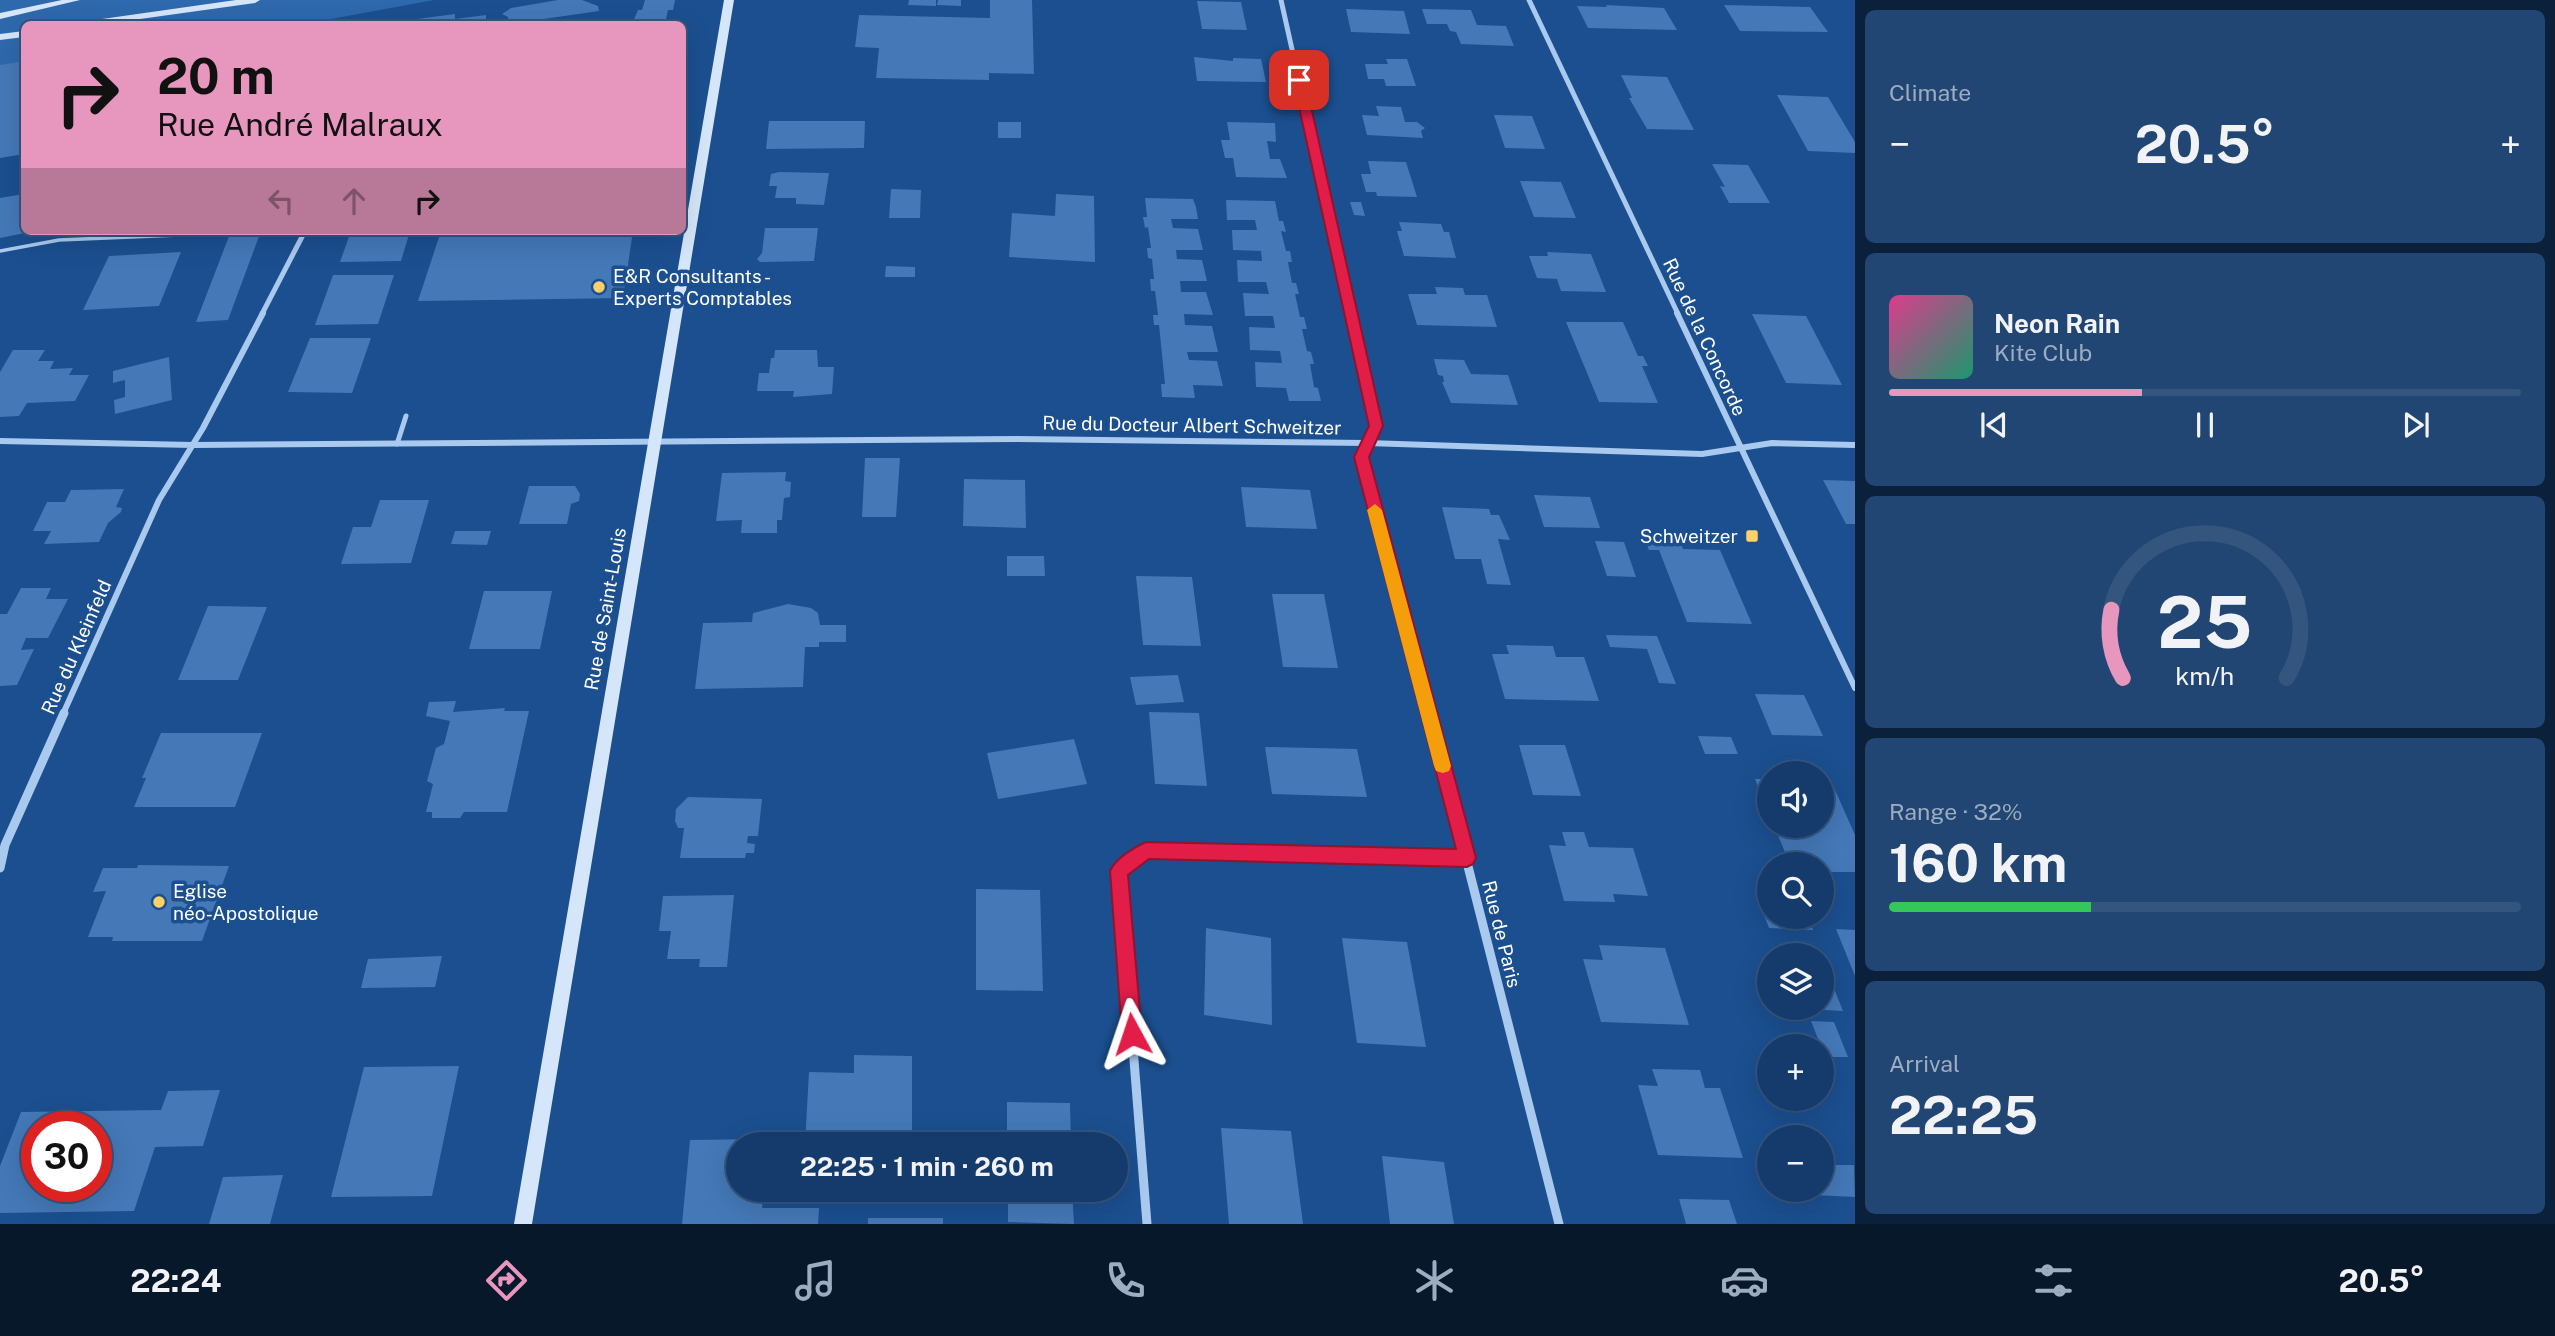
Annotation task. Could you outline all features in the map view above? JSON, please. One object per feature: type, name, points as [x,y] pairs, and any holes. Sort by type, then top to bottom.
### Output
[{"type":"main road","points":[[0,16],[75,0]]},
{"type":"main road","points":[[109,21],[255,0]]},
{"type":"main road","name":"Rue de Saint-Louis","points":[[523,1224],[729,0]]},
{"type":"main road","points":[[0,37],[21,34]]},
{"type":"street","name":"Rue de Paris","points":[[1281,0],[1376,426],[1361,457],[1467,858],[1559,1224]]},
{"type":"street","name":"Rue de la Concorde","points":[[1529,0],[1855,688]]},
{"type":"street","name":"Rue du Kleinfeld","points":[[0,868],[2,846],[159,500],[193,444],[303,235]]},
{"type":"street","name":"Rue du Docteur Albert Schweitzer","points":[[655,441],[1017,439],[1368,443],[1702,454],[1772,443],[1855,445]]},
{"type":"street","points":[[0,441],[397,444],[655,441]]},
{"type":"street","points":[[1147,1224],[1119,871],[1146,850],[1467,858]]},
{"type":"lane","points":[[0,251],[59,240],[179,235]]},
{"type":"lane","points":[[397,444],[406,416]]},
{"type":"shaded area","points":[[0,0],[434,0],[320,21],[21,21],[21,81],[0,85]]},
{"type":"building","points":[[558,0],[582,0],[598,6],[599,11],[530,21],[509,21],[508,17],[502,14],[511,8]]},
{"type":"building","points":[[645,0],[675,0],[673,10],[668,10],[666,21],[633,21],[638,10],[642,10]]},
{"type":"building","points":[[909,0],[936,0],[936,6],[908,5]]},
{"type":"building","points":[[938,0],[961,0],[961,6],[937,5]]},
{"type":"building","points":[[990,0],[1032,0],[1034,74],[989,73],[989,80],[876,78],[879,48],[855,47],[859,15],[990,18]]},
{"type":"building","points":[[1197,1],[1241,2],[1247,30],[1202,29]]},
{"type":"building","points":[[1606,5],[1664,8],[1677,30],[1588,28],[1577,6],[1607,7]]},
{"type":"building","points":[[1724,5],[1810,7],[1828,32],[1740,31]]},
{"type":"building","points":[[1346,9],[1404,11],[1410,34],[1351,32]]},
{"type":"building","points":[[1422,9],[1471,10],[1477,25],[1506,26],[1514,46],[1461,44],[1456,32],[1450,31],[1447,24],[1427,24]]},
{"type":"building","points":[[455,14],[455,19],[486,15],[486,21],[417,19]]},
{"type":"building","points":[[1194,57],[1233,61],[1233,58],[1261,59],[1266,82],[1197,81]]},
{"type":"building","points":[[1386,59],[1407,59],[1416,86],[1386,86],[1384,79],[1368,79],[1365,64],[1388,64]]},
{"type":"building","points":[[21,62],[21,154],[0,158],[0,65]]},
{"type":"building","points":[[1621,75],[1667,77],[1694,130],[1647,129],[1629,98],[1632,98]]},
{"type":"building","points":[[1777,95],[1828,97],[1855,142],[1855,153],[1808,151]]},
{"type":"building","points":[[1376,106],[1401,107],[1405,122],[1417,122],[1425,128],[1421,131],[1423,138],[1367,135],[1362,115],[1379,116]]},
{"type":"building","points":[[1494,115],[1532,116],[1545,149],[1505,148]]},
{"type":"building","points":[[769,121],[865,121],[864,148],[766,149]]},
{"type":"building","points":[[998,122],[1021,122],[1021,138],[998,138]]},
{"type":"building","points":[[1227,122],[1275,123],[1276,142],[1267,141],[1270,159],[1280,159],[1287,178],[1236,177],[1233,158],[1225,158],[1221,140],[1230,140]]},
{"type":"building","points":[[1368,161],[1406,162],[1417,197],[1377,196],[1376,192],[1366,192],[1361,174],[1371,174]]},
{"type":"building","points":[[1712,164],[1748,165],[1770,203],[1729,203],[1720,186],[1725,187]]},
{"type":"building","points":[[829,173],[824,205],[796,204],[796,198],[775,198],[777,186],[769,186],[771,174]]},
{"type":"building","points":[[1520,181],[1561,182],[1576,218],[1534,217]]},
{"type":"building","points":[[891,189],[921,190],[920,218],[889,218]]},
{"type":"building","points":[[21,194],[21,234],[0,238],[0,198]]},
{"type":"building","points":[[1056,194],[1094,196],[1095,262],[1009,257],[1012,213],[1055,216]]},
{"type":"building","points":[[1145,198],[1193,199],[1196,207],[1198,219],[1171,219],[1173,228],[1198,229],[1203,250],[1176,250],[1177,259],[1202,260],[1207,281],[1180,281],[1181,292],[1206,292],[1213,315],[1184,314],[1185,325],[1212,326],[1218,352],[1187,352],[1189,360],[1217,361],[1223,386],[1193,385],[1195,398],[1162,397],[1161,384],[1165,384],[1159,325],[1154,325],[1153,315],[1158,315],[1155,291],[1151,291],[1150,279],[1154,279],[1152,259],[1148,258],[1147,248],[1151,248],[1148,227],[1145,228],[1143,217],[1147,217]]},
{"type":"building","points":[[1226,200],[1275,201],[1279,221],[1283,221],[1286,232],[1281,231],[1286,251],[1290,251],[1292,262],[1288,262],[1292,283],[1296,283],[1299,294],[1295,294],[1300,317],[1304,317],[1307,329],[1302,329],[1307,351],[1311,352],[1314,364],[1310,364],[1314,387],[1318,388],[1321,401],[1289,401],[1286,388],[1256,387],[1255,362],[1282,363],[1280,351],[1250,350],[1249,327],[1275,328],[1273,316],[1245,316],[1243,293],[1269,294],[1266,282],[1238,282],[1237,260],[1262,261],[1261,251],[1233,250],[1232,230],[1257,230],[1255,220],[1227,220]]},
{"type":"building","points":[[1350,202],[1361,202],[1365,216],[1354,215]]},
{"type":"building","points":[[1399,222],[1441,224],[1444,232],[1449,232],[1456,258],[1404,256],[1397,231],[1402,231]]},
{"type":"building","points":[[765,228],[818,228],[814,261],[760,262],[757,259],[762,253]]},
{"type":"building","points":[[229,235],[260,235],[228,320],[196,322]]},
{"type":"building","points":[[350,235],[409,235],[401,261],[340,262]]},
{"type":"building","points":[[440,235],[632,235],[623,298],[418,301]]},
{"type":"building","points":[[181,252],[159,306],[83,310],[109,256]]},
{"type":"building","points":[[1547,252],[1591,254],[1606,292],[1561,291],[1557,279],[1537,278],[1529,256],[1548,256]]},
{"type":"building","points":[[886,266],[915,267],[915,277],[885,277]]},
{"type":"building","points":[[333,275],[394,275],[378,324],[315,325]]},
{"type":"building","points":[[1435,287],[1463,288],[1465,295],[1487,295],[1497,327],[1417,325],[1408,294],[1437,294]]},
{"type":"building","points":[[1752,314],[1806,316],[1842,385],[1786,383]]},
{"type":"building","points":[[1566,322],[1623,322],[1638,356],[1643,356],[1648,366],[1642,366],[1658,403],[1599,402]]},
{"type":"building","points":[[310,338],[371,338],[352,393],[288,392]]},
{"type":"building","points":[[13,350],[45,350],[38,361],[54,361],[50,369],[73,368],[69,375],[89,375],[75,401],[27,403],[19,416],[0,417],[0,372]]},
{"type":"building","points":[[775,350],[817,350],[818,367],[834,367],[832,394],[793,397],[794,391],[757,391],[759,373],[769,373]]},
{"type":"building","points":[[169,357],[172,400],[115,414],[114,400],[125,397],[125,380],[113,383],[113,371]]},
{"type":"building","points":[[1434,359],[1464,360],[1471,374],[1508,375],[1518,405],[1451,403],[1442,382],[1443,376],[1438,375]]},
{"type":"building","points":[[865,458],[900,458],[896,517],[862,517]]},
{"type":"building","points":[[786,472],[785,481],[791,482],[790,497],[784,498],[782,520],[777,520],[777,533],[741,533],[742,520],[716,521],[722,473]]},
{"type":"building","points":[[964,479],[1025,480],[1026,528],[963,526]]},
{"type":"building","points":[[1823,480],[1855,481],[1855,524],[1846,524]]},
{"type":"building","points":[[529,486],[575,486],[580,494],[579,501],[571,504],[567,524],[519,524]]},
{"type":"building","points":[[1241,487],[1310,490],[1317,529],[1246,527]]},
{"type":"building","points":[[124,489],[116,507],[122,508],[121,512],[108,523],[99,542],[44,544],[51,531],[33,531],[47,502],[65,502],[71,490]]},
{"type":"building","points":[[1534,495],[1590,497],[1600,528],[1544,527]]},
{"type":"building","points":[[380,500],[429,500],[411,563],[341,564],[353,527],[371,527]]},
{"type":"building","points":[[1442,507],[1489,509],[1491,515],[1499,515],[1510,540],[1498,539],[1511,585],[1487,584],[1481,559],[1455,559]]},
{"type":"building","points":[[455,531],[491,531],[487,545],[451,544]]},
{"type":"building","points":[[1644,539],[1680,540],[1683,549],[1720,550],[1752,624],[1687,622],[1659,550],[1649,550]]},
{"type":"building","points":[[1595,541],[1624,542],[1636,577],[1607,576]]},
{"type":"building","points":[[1007,556],[1044,556],[1045,576],[1007,576]]},
{"type":"building","points":[[1136,576],[1192,577],[1201,646],[1143,645]]},
{"type":"building","points":[[21,588],[51,588],[46,599],[68,599],[48,638],[26,638],[21,650],[34,649],[17,685],[0,686],[0,614],[7,614]]},
{"type":"building","points":[[484,591],[552,591],[540,649],[469,649]]},
{"type":"building","points":[[1272,594],[1324,594],[1338,668],[1283,667]]},
{"type":"building","points":[[788,604],[811,608],[818,613],[820,625],[846,625],[846,642],[819,642],[819,647],[805,647],[803,687],[695,689],[703,623],[752,622],[753,613]]},
{"type":"building","points":[[208,606],[267,607],[238,680],[178,680]]},
{"type":"building","points":[[1606,635],[1657,636],[1676,684],[1659,683],[1647,649],[1610,647]]},
{"type":"building","points":[[1506,645],[1553,646],[1556,657],[1584,657],[1599,701],[1505,699],[1492,654],[1509,654]]},
{"type":"building","points":[[1178,675],[1184,702],[1136,705],[1130,677]]},
{"type":"building","points":[[1755,694],[1804,695],[1823,736],[1772,735]]},
{"type":"building","points":[[456,701],[453,712],[505,708],[504,711],[529,711],[507,812],[464,812],[460,818],[432,818],[432,812],[426,812],[433,784],[427,781],[436,748],[444,744],[450,721],[426,716],[429,702]]},
{"type":"building","points":[[1149,712],[1199,713],[1207,786],[1155,784]]},
{"type":"building","points":[[161,733],[262,733],[235,807],[134,807],[146,778],[142,778]]},
{"type":"building","points":[[1698,736],[1731,737],[1738,754],[1705,754]]},
{"type":"building","points":[[1074,739],[1087,784],[998,799],[987,753]]},
{"type":"building","points":[[1519,745],[1565,745],[1581,796],[1533,795]]},
{"type":"building","points":[[1265,747],[1357,749],[1367,797],[1272,794]]},
{"type":"building","points":[[1834,788],[1855,835],[1855,872],[1834,872],[1834,852],[1785,852],[1779,838],[1834,838]]},
{"type":"building","points":[[688,797],[762,799],[758,836],[748,836],[747,843],[755,844],[754,853],[746,853],[745,858],[680,858],[684,828],[678,828],[675,821],[676,809]]},
{"type":"building","points":[[1562,832],[1584,832],[1589,847],[1633,848],[1648,896],[1613,894],[1615,902],[1564,901],[1549,845],[1566,846]]},
{"type":"building","name":"Eglise néo-Apostolique","points":[[138,865],[229,866],[202,941],[112,941],[113,937],[88,937],[106,891],[93,892],[103,868],[137,868]]},
{"type":"building","points":[[976,889],[1040,890],[1043,991],[976,990]]},
{"type":"building","points":[[734,895],[727,967],[699,967],[700,959],[667,959],[671,931],[659,931],[663,896]]},
{"type":"building","points":[[1206,928],[1271,938],[1272,1025],[1204,1015]]},
{"type":"building","points":[[1836,929],[1855,930],[1855,976]]},
{"type":"building","points":[[1342,938],[1407,942],[1426,1047],[1357,1043]]},
{"type":"building","points":[[1599,945],[1665,948],[1689,1025],[1601,1022],[1583,959],[1603,960]]},
{"type":"building","points":[[442,956],[435,987],[361,988],[368,959]]},
{"type":"building","points":[[1834,988],[1843,1011],[1834,1011]]},
{"type":"building","points":[[1811,1021],[1834,1022],[1848,1057],[1834,1057],[1834,1034],[1816,1034]]},
{"type":"building","points":[[854,1055],[912,1056],[912,1132],[806,1132],[809,1072],[854,1073]]},
{"type":"building","points":[[459,1066],[432,1196],[331,1197],[364,1067]]},
{"type":"building","points":[[1652,1069],[1700,1070],[1705,1088],[1720,1088],[1743,1158],[1658,1155],[1638,1085],[1658,1086]]},
{"type":"building","points":[[220,1090],[203,1146],[155,1147],[134,1211],[0,1213],[0,1166],[21,1112],[21,1202],[112,1202],[112,1111],[91,1111],[161,1110],[168,1091]]},
{"type":"building","points":[[1007,1102],[1070,1103],[1071,1132],[1007,1132]]},
{"type":"building","points":[[1221,1128],[1291,1131],[1303,1224],[1229,1224]]},
{"type":"building","points":[[690,1140],[726,1140],[726,1202],[763,1202],[762,1208],[819,1208],[818,1224],[682,1224]]},
{"type":"building","points":[[1382,1156],[1444,1162],[1454,1224],[1390,1224]]},
{"type":"building","points":[[1834,1165],[1854,1165],[1855,1197],[1834,1196]]},
{"type":"building","points":[[283,1175],[270,1224],[209,1224],[223,1177]]},
{"type":"building","points":[[1679,1199],[1729,1200],[1737,1224],[1686,1224]]},
{"type":"building","points":[[1008,1202],[1073,1202],[1074,1224],[1008,1222]]},
{"type":"building","points":[[868,1218],[943,1218],[943,1224],[868,1224]]},
{"type":"slow traffic","points":[[1375,510],[1443,766]]},
{"type":"place","name":"E&R Consultants - Experts Comptables","points":[[599,287]]},
{"type":"place","name":"Schweitzer","points":[[1752,536]]},
{"type":"place","name":"Eglise néo-Apostolique","points":[[159,902]]},
{"type":"route","points":[[1132,1034],[1119,871],[1146,850],[1467,858],[1361,457],[1376,426],[1299,80]]}]
